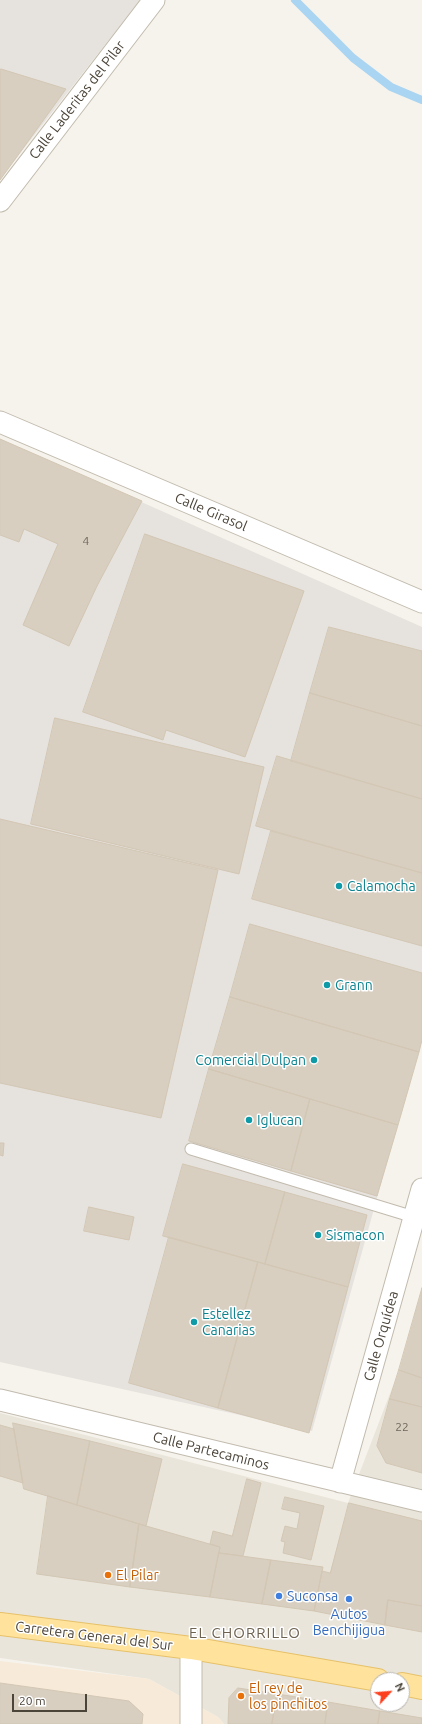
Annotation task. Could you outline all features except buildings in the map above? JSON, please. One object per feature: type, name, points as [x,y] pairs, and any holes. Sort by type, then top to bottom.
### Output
[{"type":"main road","name":"Carretera General del Sur","points":[[0,1624],[191,1648],[370,1679]]},
{"type":"main road","points":[[410,1686],[422,1688]]},
{"type":"street","name":"Calle Laderitas del Pilar","points":[[0,201],[154,0]]},
{"type":"street","name":"Calle Girasol","points":[[0,422],[422,602]]},
{"type":"street","name":"Calle Orquídea","points":[[340,1482],[422,1189]]},
{"type":"street","name":"Calle Partecaminos","points":[[0,1400],[422,1502]]},
{"type":"street","points":[[191,1648],[191,1724]]},
{"type":"lane","points":[[191,1149],[414,1217]]},
{"type":"shaded area","points":[[0,0],[140,0],[0,179]]},
{"type":"shaded area","points":[[0,439],[422,627],[422,1037],[312,1431],[0,1362]]},
{"type":"shaded area","points":[[399,1370],[422,1378],[422,1724],[224,1724],[218,1717],[149,1679],[0,1658],[0,1413],[348,1503]]},
{"type":"shaded area","points":[[0,1661],[149,1679],[218,1717],[224,1724],[0,1724]]},
{"type":"waterway","points":[[295,0],[353,58],[391,87],[422,100]]},
{"type":"place","name":"Calamocha","points":[[339,886]]},
{"type":"place","name":"Grann","points":[[327,985]]},
{"type":"place","name":"Comercial Dulpan","points":[[314,1060]]},
{"type":"place","name":"Iglucan","points":[[249,1120]]},
{"type":"place","name":"Sismacon","points":[[318,1235]]},
{"type":"place","name":"Estellez Canarias","points":[[194,1322]]},
{"type":"place","name":"El Pilar","points":[[108,1575]]},
{"type":"place","name":"Suconsa","points":[[279,1596]]},
{"type":"place","name":"Autos Benchijigua","points":[[349,1599]]},
{"type":"place","name":"El rey de los pinchitos","points":[[241,1696]]},
{"type":"district","name":"EL CHORRILLO","points":[[245,1633]]}]
